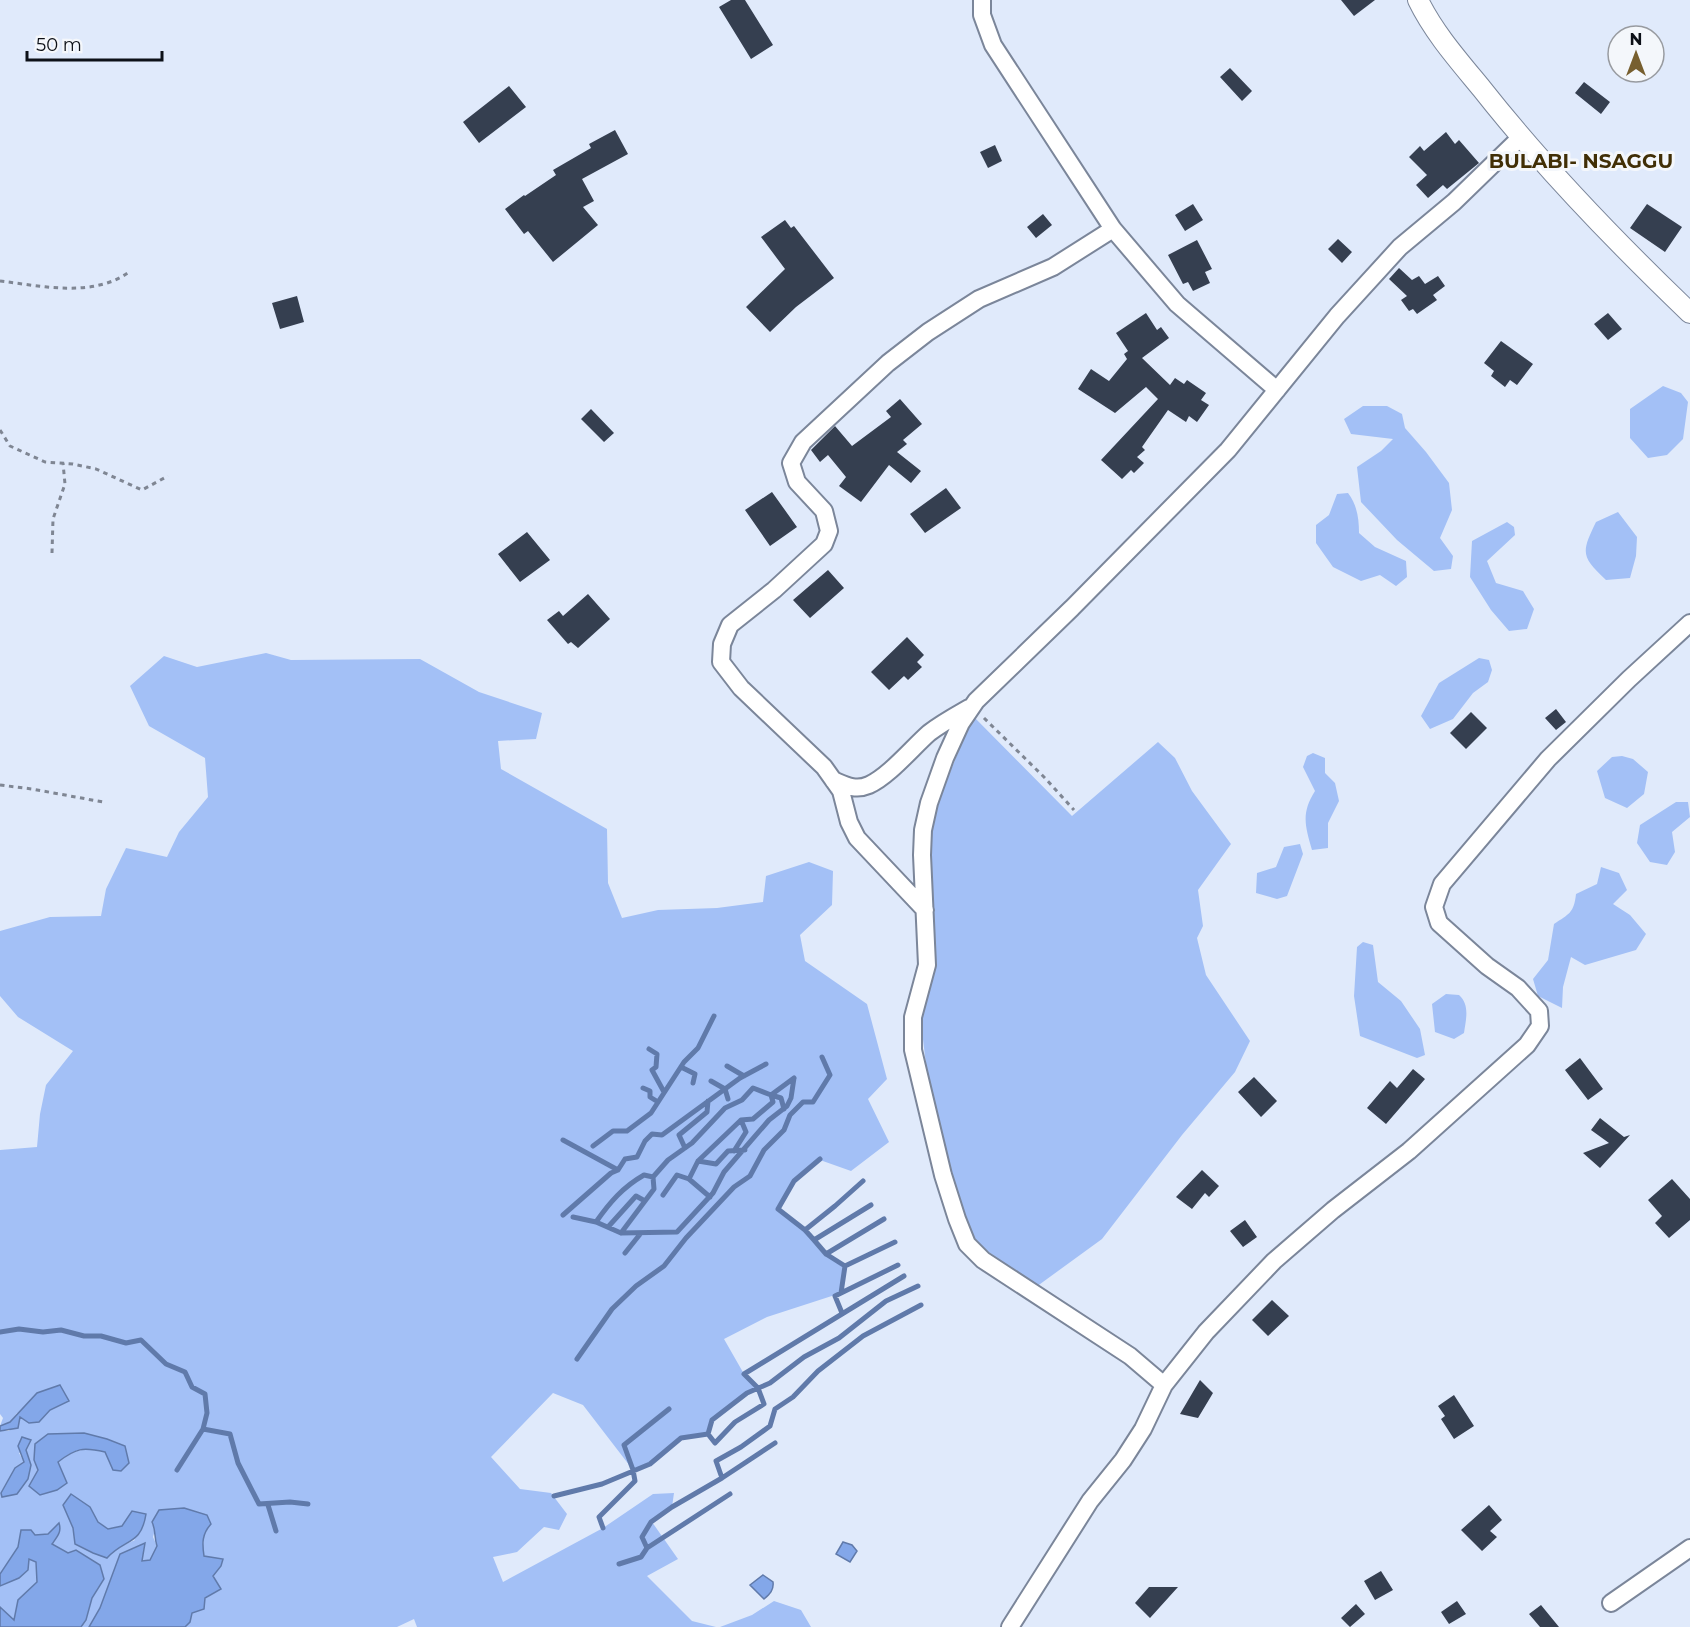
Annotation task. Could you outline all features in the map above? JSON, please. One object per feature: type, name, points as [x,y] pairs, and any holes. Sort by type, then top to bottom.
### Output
[{"type":"street","points":[[982,0],[982,15],[993,45],[1113,229],[1177,304],[1277,390]]},
{"type":"street","points":[[1418,0],[1441,38],[1521,138],[1592,216],[1690,313]]},
{"type":"street","points":[[1164,1385],[1130,1356],[983,1260],[967,1244],[943,1175],[913,1050],[913,1017],[927,965],[922,855],[923,830],[929,803],[945,758],[961,723],[972,707],[1228,450],[1337,316],[1400,247],[1454,202],[1521,138]]},
{"type":"street","points":[[925,910],[857,838],[849,822],[841,791],[824,767],[741,688],[721,662],[722,644],[730,626],[824,544],[829,531],[824,511],[797,482],[791,463],[803,442],[888,363],[928,332],[979,300],[1053,267],[1113,229]]},
{"type":"street","points":[[1010,1627],[1090,1501],[1138,1437],[1164,1385],[1206,1332],[1274,1261],[1333,1210],[1409,1151],[1527,1045],[1540,1026],[1539,1011],[1518,988],[1487,966],[1439,923],[1434,907],[1442,884],[1548,759],[1690,623]]},
{"type":"street","points":[[833,780],[851,788],[868,785],[890,770],[945,721],[972,707]]},
{"type":"street","points":[[1611,1603],[1690,1548]]},
{"type":"path","points":[[0,281],[92,287],[118,280],[129,272]]},
{"type":"path","points":[[0,430],[10,446],[45,462],[96,469],[142,490],[168,476]]},
{"type":"path","points":[[51,553],[53,519],[65,484],[63,463]]},
{"type":"path","points":[[972,707],[1045,778],[1074,810]]},
{"type":"path","points":[[0,785],[103,802]]},
{"type":"shaded area","points":[[1663,386],[1681,393],[1688,402],[1683,439],[1667,455],[1648,458],[1630,438],[1630,409]]},
{"type":"shaded area","points":[[1363,406],[1387,406],[1402,414],[1405,428],[1449,483],[1452,510],[1440,538],[1453,556],[1451,569],[1434,571],[1397,540],[1361,502],[1357,467],[1381,451],[1393,439],[1351,434],[1344,419]]},
{"type":"shaded area","points":[[1348,493],[1357,512],[1359,533],[1375,547],[1406,561],[1407,577],[1396,586],[1380,575],[1361,581],[1333,567],[1316,543],[1316,525],[1329,515],[1337,494]]},
{"type":"shaded area","points":[[1618,512],[1637,537],[1636,556],[1630,578],[1606,580],[1588,559],[1586,548],[1596,522]]},
{"type":"shaded area","points":[[1507,522],[1514,527],[1515,535],[1487,561],[1496,583],[1523,591],[1534,609],[1527,629],[1509,631],[1491,610],[1470,577],[1472,541]]},
{"type":"shaded area","points":[[266,653],[291,660],[420,659],[479,692],[542,713],[536,739],[498,741],[501,769],[607,829],[608,883],[622,918],[658,910],[717,908],[763,902],[766,876],[809,862],[833,871],[832,905],[800,935],[805,961],[867,1004],[887,1079],[868,1099],[889,1142],[851,1171],[820,1160],[794,1181],[778,1209],[805,1230],[826,1254],[845,1266],[841,1293],[767,1317],[724,1339],[744,1374],[758,1388],[747,1393],[712,1420],[708,1434],[681,1438],[650,1464],[633,1470],[583,1405],[553,1393],[491,1457],[520,1489],[551,1493],[567,1514],[559,1530],[544,1527],[517,1552],[493,1557],[503,1582],[603,1528],[653,1494],[674,1493],[672,1507],[652,1522],[678,1559],[647,1576],[692,1621],[716,1627],[417,1627],[414,1619],[397,1627],[185,1627],[197,1605],[221,1589],[213,1576],[221,1566],[223,1559],[204,1557],[204,1531],[155,1530],[153,1537],[157,1546],[150,1560],[142,1561],[145,1544],[120,1554],[100,1608],[89,1627],[81,1627],[86,1620],[92,1598],[104,1579],[100,1565],[76,1550],[68,1553],[51,1544],[59,1523],[49,1534],[34,1535],[21,1530],[18,1547],[0,1574],[0,1431],[9,1431],[20,1417],[39,1422],[50,1410],[17,1413],[10,1422],[0,1426],[3,1418],[0,1414],[0,1150],[37,1147],[46,1085],[73,1051],[18,1017],[0,996],[0,931],[50,917],[101,916],[106,889],[126,848],[167,857],[179,832],[208,797],[205,758],[149,726],[130,686],[164,656],[197,667]],"holes":[[[84,1433],[129,1463],[121,1471],[113,1470],[105,1452],[80,1450],[58,1462],[67,1483],[29,1486],[38,1470]],[[26,1450],[31,1465],[1,1492],[15,1468],[24,1462],[19,1453]],[[71,1495],[90,1507],[98,1522],[108,1529],[122,1526],[135,1540],[115,1549],[76,1544],[73,1528],[64,1505]]]},
{"type":"shaded area","points":[[1479,658],[1489,660],[1492,670],[1488,682],[1473,693],[1453,719],[1430,729],[1421,716],[1439,683]]},
{"type":"shaded area","points":[[973,716],[1072,816],[1158,742],[1175,758],[1192,791],[1231,844],[1198,890],[1203,926],[1197,938],[1206,975],[1250,1041],[1235,1072],[1182,1135],[1102,1239],[1036,1287],[971,1239],[956,1197],[927,1073],[920,1014],[933,925],[927,837],[932,816]]},
{"type":"shaded area","points":[[1313,753],[1325,758],[1325,773],[1335,783],[1339,801],[1328,823],[1328,848],[1312,850],[1306,813],[1315,791],[1303,767],[1307,756]]},
{"type":"shaded area","points":[[1622,756],[1633,759],[1648,772],[1644,794],[1627,808],[1605,798],[1597,771],[1612,757]]},
{"type":"shaded area","points":[[1676,802],[1688,802],[1690,817],[1672,832],[1675,852],[1667,865],[1650,862],[1637,843],[1640,825]]},
{"type":"shaded area","points":[[1300,844],[1303,854],[1287,896],[1277,899],[1256,893],[1257,873],[1276,867],[1284,847]]},
{"type":"shaded area","points":[[1601,867],[1619,873],[1627,890],[1613,904],[1630,915],[1646,934],[1636,950],[1585,965],[1571,957],[1563,987],[1562,1008],[1538,996],[1533,979],[1548,960],[1554,924],[1570,912],[1576,894],[1597,884]]},
{"type":"shaded area","points":[[1363,942],[1373,945],[1378,982],[1401,1001],[1420,1029],[1425,1055],[1417,1058],[1360,1036],[1354,996],[1357,947]]},
{"type":"shaded area","points":[[1446,994],[1459,995],[1466,1008],[1464,1033],[1454,1039],[1435,1032],[1432,1004]]},
{"type":"shaded area","points":[[60,1385],[69,1401],[50,1410],[39,1422],[29,1423],[20,1417],[18,1428],[0,1431],[0,1426],[10,1422],[37,1393]]},
{"type":"shaded area","points":[[84,1433],[125,1446],[129,1463],[121,1471],[113,1470],[105,1452],[91,1449],[80,1450],[58,1462],[67,1483],[57,1490],[40,1495],[29,1486],[38,1470],[34,1460],[35,1444],[48,1434]]},
{"type":"shaded area","points":[[22,1437],[31,1440],[26,1450],[31,1465],[28,1479],[17,1494],[2,1497],[1,1493],[15,1468],[24,1462],[18,1446]]},
{"type":"shaded area","points":[[71,1494],[90,1507],[98,1522],[108,1529],[122,1526],[132,1511],[146,1514],[144,1524],[136,1537],[107,1558],[93,1553],[75,1544],[73,1528],[63,1505]]},
{"type":"shaded area","points":[[184,1508],[207,1515],[211,1524],[203,1539],[204,1556],[223,1559],[221,1566],[213,1576],[221,1589],[205,1598],[204,1609],[192,1613],[190,1622],[185,1627],[89,1627],[100,1608],[120,1554],[145,1543],[142,1561],[150,1560],[157,1546],[152,1522],[159,1510]]},
{"type":"shaded area","points":[[59,1523],[59,1532],[52,1544],[68,1553],[76,1550],[100,1565],[104,1579],[92,1598],[86,1620],[81,1627],[0,1627],[0,1607],[14,1620],[18,1600],[37,1582],[36,1562],[29,1559],[28,1570],[19,1578],[0,1586],[0,1574],[18,1547],[21,1530],[31,1530],[35,1535],[48,1534]]},
{"type":"shaded area","points":[[843,1542],[852,1545],[857,1551],[850,1562],[836,1554]]},
{"type":"shaded area","points":[[29,1559],[36,1562],[37,1582],[18,1600],[14,1621],[0,1607],[0,1586],[18,1578],[28,1570]]},
{"type":"shaded area","points":[[763,1575],[773,1582],[771,1592],[764,1599],[750,1585]]},
{"type":"shaded area","points":[[774,1601],[801,1610],[811,1627],[720,1627],[752,1615]]},
{"type":"building","points":[[731,0],[745,0],[773,45],[751,59],[719,7]]},
{"type":"building","points":[[1341,0],[1375,0],[1354,16]]},
{"type":"building","points":[[1230,68],[1252,91],[1242,101],[1220,77]]},
{"type":"building","points":[[1584,82],[1610,102],[1601,114],[1575,93]]},
{"type":"building","points":[[509,86],[526,107],[479,143],[463,122]]},
{"type":"building","points":[[615,130],[628,154],[582,179],[594,201],[583,207],[598,225],[553,262],[528,231],[524,234],[505,209],[556,175],[553,170],[591,148],[589,144]]},
{"type":"building","points":[[1446,132],[1455,144],[1459,140],[1479,163],[1447,189],[1443,185],[1428,198],[1416,185],[1427,175],[1409,157],[1420,146],[1424,151]]},
{"type":"building","points":[[995,145],[1002,161],[988,168],[980,152]]},
{"type":"building","points":[[1193,204],[1203,220],[1185,231],[1175,215]]},
{"type":"building","points":[[1647,204],[1682,227],[1665,252],[1630,228]]},
{"type":"building","points":[[1043,214],[1052,225],[1036,238],[1027,227]]},
{"type":"building","points":[[785,220],[791,228],[794,226],[834,278],[796,307],[770,332],[746,307],[785,269],[761,237]]},
{"type":"building","points":[[1338,239],[1352,252],[1342,263],[1328,249]]},
{"type":"building","points":[[1197,240],[1212,269],[1205,272],[1210,283],[1193,291],[1188,282],[1183,284],[1168,255]]},
{"type":"building","points":[[1399,268],[1412,280],[1419,276],[1425,284],[1438,276],[1445,286],[1433,295],[1437,300],[1417,314],[1413,309],[1409,311],[1401,300],[1407,296],[1389,279]]},
{"type":"building","points":[[297,296],[304,322],[280,329],[272,303]]},
{"type":"building","points":[[1146,313],[1157,330],[1161,327],[1169,338],[1142,358],[1170,385],[1175,378],[1184,384],[1187,380],[1206,393],[1201,400],[1209,405],[1197,422],[1189,416],[1186,422],[1168,410],[1142,447],[1145,450],[1137,457],[1144,463],[1134,473],[1131,470],[1122,479],[1101,460],[1158,399],[1146,387],[1115,413],[1078,389],[1091,369],[1109,381],[1127,359],[1124,354],[1128,351],[1116,333]]},
{"type":"building","points":[[1608,313],[1622,329],[1608,340],[1594,324]]},
{"type":"building","points":[[1501,341],[1533,364],[1517,385],[1510,380],[1505,387],[1491,376],[1494,371],[1484,363]]},
{"type":"building","points":[[900,399],[922,424],[903,440],[907,444],[897,452],[921,471],[911,483],[889,465],[861,502],[839,486],[846,477],[828,455],[820,462],[811,450],[835,426],[852,446],[891,417],[886,411]]},
{"type":"building","points":[[591,409],[614,433],[604,442],[581,419]]},
{"type":"building","points":[[946,488],[961,508],[925,533],[910,514]]},
{"type":"building","points":[[772,492],[797,527],[770,546],[745,510]]},
{"type":"building","points":[[527,532],[550,560],[520,582],[498,554]]},
{"type":"building","points":[[828,570],[844,588],[810,618],[793,600]]},
{"type":"building","points":[[588,594],[610,619],[578,648],[571,642],[568,644],[547,620],[559,611],[563,616]]},
{"type":"building","points":[[907,637],[924,655],[917,662],[922,667],[908,680],[904,676],[889,690],[871,672]]},
{"type":"building","points":[[1556,709],[1566,722],[1556,730],[1545,718]]},
{"type":"building","points":[[1471,712],[1487,728],[1466,749],[1450,733]]},
{"type":"building","points":[[1580,1058],[1603,1089],[1588,1100],[1565,1070]]},
{"type":"building","points":[[1413,1069],[1425,1079],[1386,1124],[1367,1108],[1390,1081],[1397,1088]]},
{"type":"building","points":[[1254,1077],[1277,1101],[1261,1117],[1238,1092]]},
{"type":"building","points":[[1600,1118],[1624,1137],[1630,1135],[1600,1168],[1583,1153],[1609,1143],[1591,1130]]},
{"type":"building","points":[[1202,1170],[1219,1186],[1209,1197],[1205,1193],[1192,1209],[1176,1197]]},
{"type":"building","points":[[1672,1179],[1690,1199],[1690,1220],[1669,1238],[1655,1223],[1662,1216],[1648,1200]]},
{"type":"building","points":[[1245,1220],[1257,1237],[1243,1247],[1230,1231]]},
{"type":"building","points":[[1272,1300],[1289,1316],[1268,1336],[1252,1320]]},
{"type":"building","points":[[1200,1380],[1213,1393],[1198,1418],[1180,1414]]},
{"type":"building","points":[[1454,1395],[1474,1426],[1454,1439],[1441,1419],[1445,1416],[1438,1406]]},
{"type":"building","points":[[1489,1505],[1502,1520],[1490,1531],[1497,1537],[1482,1551],[1461,1530]]},
{"type":"building","points":[[1381,1571],[1393,1590],[1375,1600],[1364,1581]]},
{"type":"building","points":[[1149,1587],[1178,1587],[1150,1618],[1135,1603]]},
{"type":"building","points":[[1457,1601],[1466,1614],[1449,1624],[1441,1612]]},
{"type":"building","points":[[1356,1604],[1365,1614],[1350,1627],[1341,1618]]},
{"type":"building","points":[[1541,1605],[1559,1627],[1540,1627],[1529,1614]]},
{"type":"waterway","points":[[593,1146],[613,1131],[627,1131],[651,1113],[684,1062],[698,1048],[714,1016]]},
{"type":"waterway","points":[[649,1049],[657,1054],[656,1067],[652,1070],[664,1092]]},
{"type":"waterway","points":[[577,1359],[612,1309],[636,1286],[664,1266],[686,1238],[734,1187],[750,1176],[764,1150],[784,1130],[790,1115],[803,1102],[813,1102],[830,1075],[822,1057]]},
{"type":"waterway","points":[[563,1215],[611,1173],[618,1170],[625,1159],[637,1157],[645,1141],[652,1134],[662,1135],[740,1078],[766,1064]]},
{"type":"waterway","points":[[727,1066],[744,1076]]},
{"type":"waterway","points":[[681,1067],[695,1074],[693,1083]]},
{"type":"waterway","points":[[573,1217],[596,1222],[621,1233],[677,1232],[713,1193],[724,1172],[769,1120],[787,1106],[791,1098],[794,1078]]},
{"type":"waterway","points":[[621,1233],[654,1189],[653,1177],[668,1160],[692,1143],[725,1108],[742,1100],[753,1088],[771,1095],[794,1078]]},
{"type":"waterway","points":[[711,1081],[725,1089],[728,1099]]},
{"type":"waterway","points":[[643,1088],[650,1091],[650,1097],[658,1102]]},
{"type":"waterway","points":[[663,1195],[677,1175],[689,1179],[698,1161],[741,1120],[753,1119],[773,1102],[771,1095],[781,1098],[784,1109]]},
{"type":"waterway","points":[[685,1148],[679,1135],[707,1112],[708,1101]]},
{"type":"waterway","points":[[734,1151],[746,1132],[741,1120]]},
{"type":"waterway","points":[[563,1140],[618,1170]]},
{"type":"waterway","points":[[698,1161],[716,1164],[728,1151],[745,1150]]},
{"type":"waterway","points":[[805,1230],[778,1209],[794,1181],[820,1159]]},
{"type":"waterway","points":[[596,1222],[623,1190],[644,1175],[653,1177]]},
{"type":"waterway","points":[[689,1179],[710,1197]]},
{"type":"waterway","points":[[814,1240],[805,1230],[863,1181]]},
{"type":"waterway","points":[[608,1227],[636,1196],[645,1201]]},
{"type":"waterway","points":[[826,1254],[814,1240],[871,1205]]},
{"type":"waterway","points":[[845,1266],[826,1254],[884,1219]]},
{"type":"waterway","points":[[625,1253],[641,1233]]},
{"type":"waterway","points":[[841,1293],[845,1266],[895,1242]]},
{"type":"waterway","points":[[842,1313],[835,1296],[898,1265]]},
{"type":"waterway","points":[[708,1434],[715,1443],[735,1422],[764,1404],[758,1388],[744,1374],[904,1276]]},
{"type":"waterway","points":[[554,1496],[602,1484],[650,1464],[681,1438],[708,1434],[712,1420],[747,1393],[770,1383],[804,1357],[839,1338],[886,1301],[918,1286]]},
{"type":"waterway","points":[[619,1564],[641,1557],[647,1548],[642,1537],[651,1522],[722,1478],[716,1461],[741,1447],[770,1426],[775,1409],[793,1397],[818,1371],[863,1336],[921,1305]]},
{"type":"waterway","points":[[0,1332],[19,1329],[43,1332],[61,1330],[84,1336],[101,1336],[126,1343],[141,1340],[166,1364],[185,1372],[192,1387],[205,1394],[207,1413],[203,1429],[177,1470]]},
{"type":"waterway","points":[[603,1528],[599,1517],[635,1481],[624,1445],[669,1409]]},
{"type":"waterway","points":[[203,1429],[230,1434],[238,1463],[259,1504],[290,1502],[308,1504]]},
{"type":"waterway","points":[[722,1478],[775,1443]]},
{"type":"waterway","points":[[647,1548],[730,1494]]},
{"type":"waterway","points":[[268,1505],[276,1531]]},
{"type":"district","name":"BULABI- NSAGGU","points":[[1581,161]]}]
